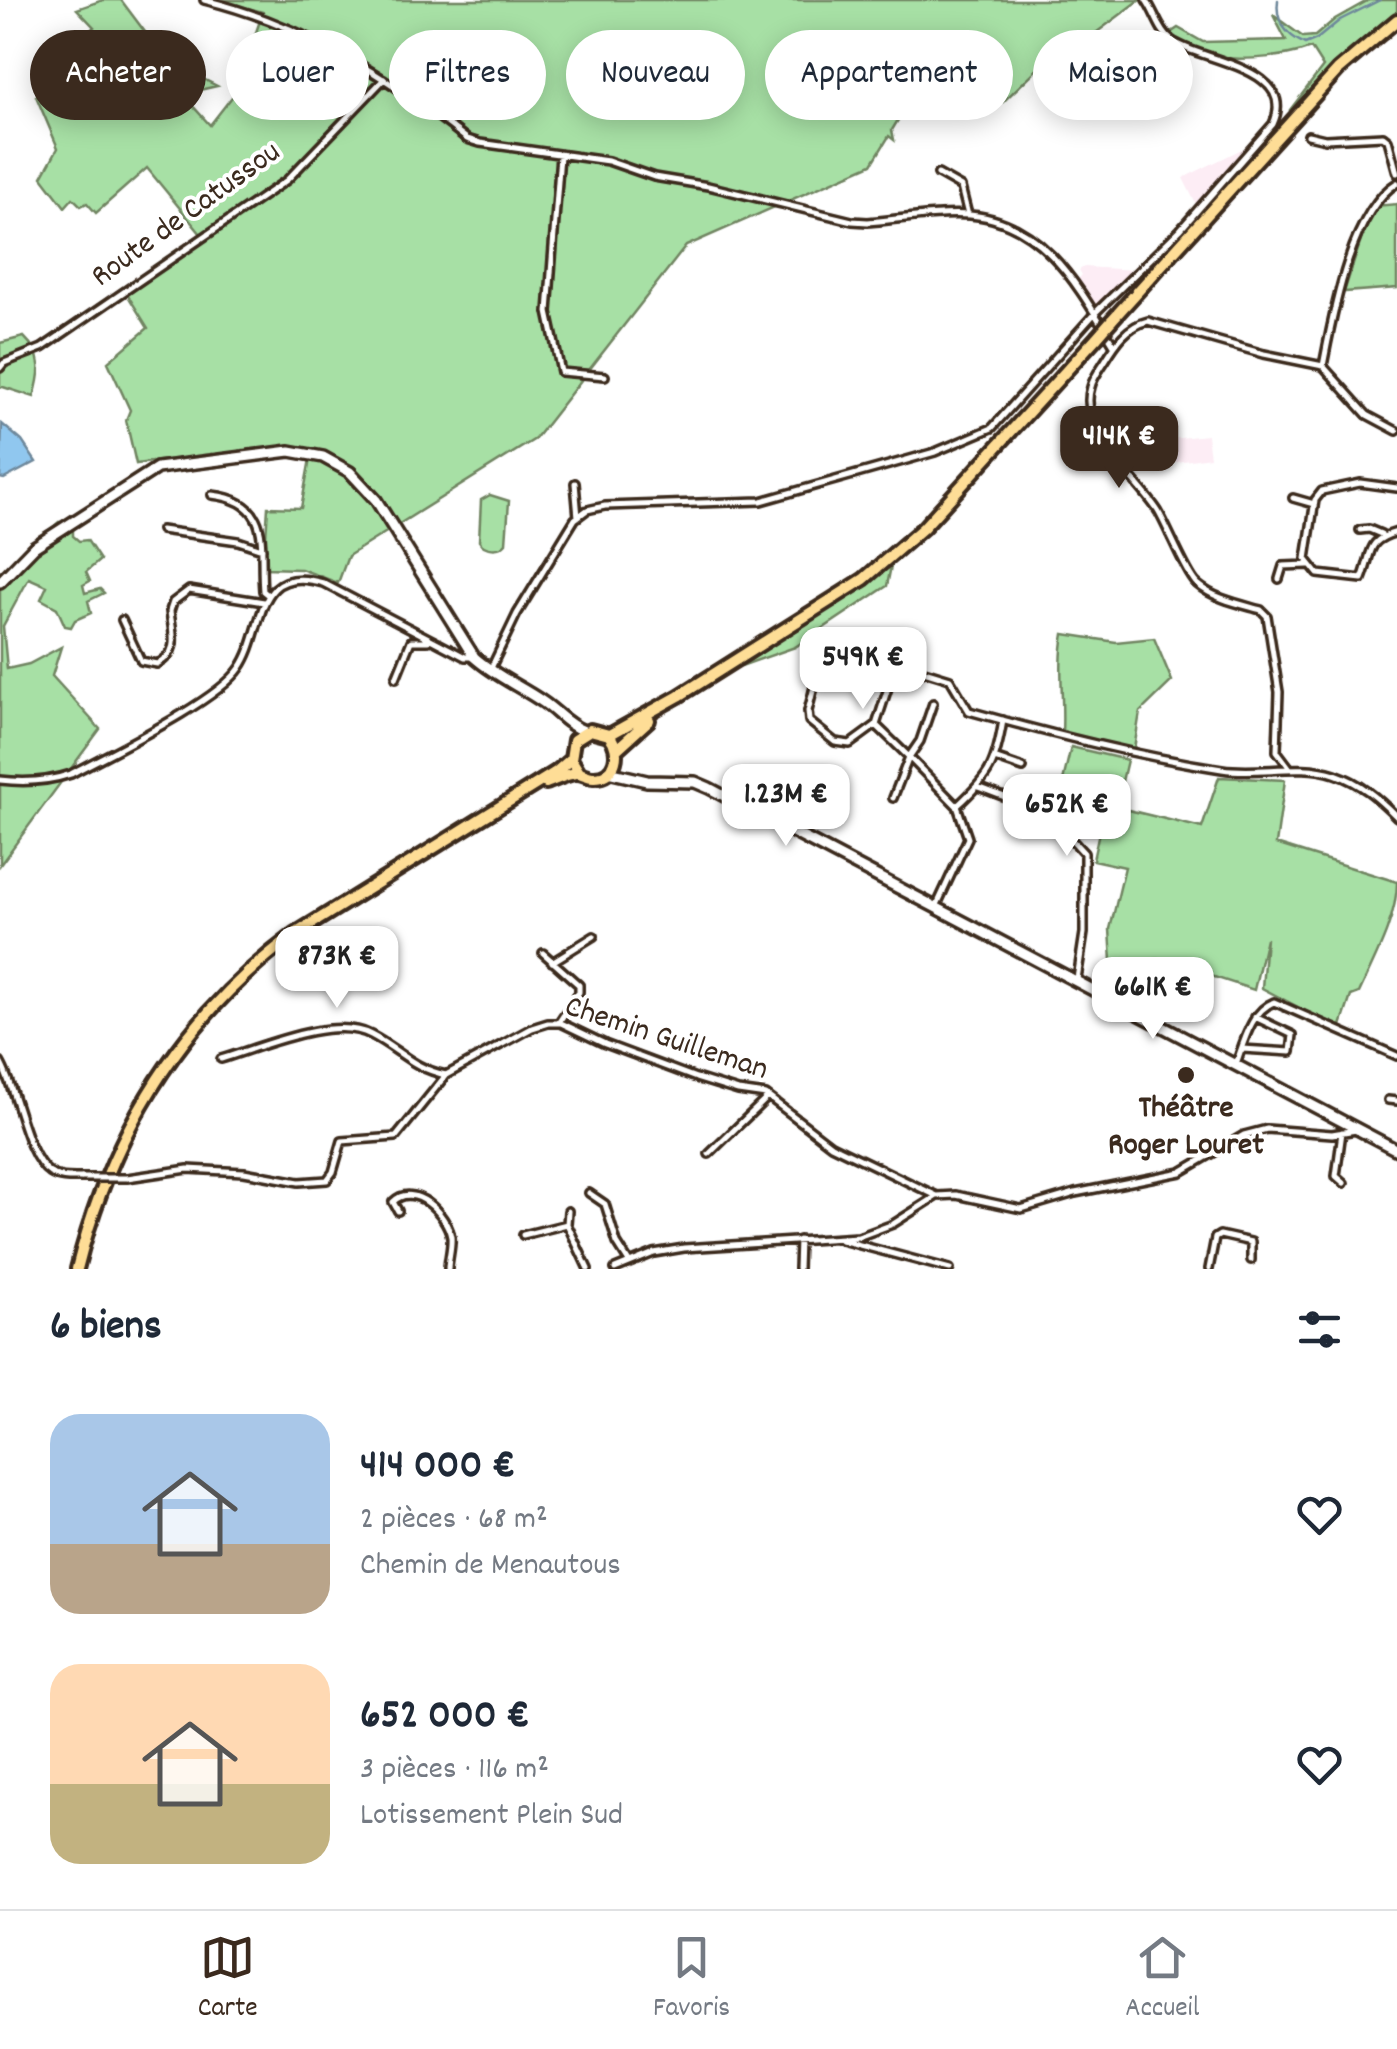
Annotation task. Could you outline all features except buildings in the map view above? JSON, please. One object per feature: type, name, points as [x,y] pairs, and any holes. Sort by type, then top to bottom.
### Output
[{"type":"main road","points":[[609,735],[679,696],[864,578],[923,528],[1338,70],[1397,20]]},
{"type":"main road","points":[[0,582],[34,547],[158,468],[290,451],[323,457],[350,472],[376,500],[474,657],[565,722],[584,732],[597,730],[609,735],[617,754],[647,781]]},
{"type":"main road","points":[[532,695],[566,732],[570,759],[579,772],[594,777],[608,772],[647,781],[696,782],[1397,1150]]},
{"type":"main road","points":[[608,772],[627,737],[679,696]]},
{"type":"main road","points":[[571,746],[584,732]]},
{"type":"main road","points":[[77,1269],[98,1195],[125,1132],[165,1066],[217,1002],[266,956],[310,924],[570,759]]},
{"type":"main road","points":[[524,791],[579,772]]},
{"type":"street","points":[[204,0],[275,21],[328,46],[384,79],[466,139],[608,160],[654,177],[852,220],[968,215],[1012,225],[1034,238],[1075,282],[1114,345]]},
{"type":"street","points":[[490,671],[517,614],[578,517],[587,510],[762,500],[935,452],[992,428],[1095,313],[1180,230],[1278,115],[1266,84],[1230,61],[1194,55],[1174,43],[1165,36],[1146,0]]},
{"type":"street","name":"Route de Catussou","points":[[0,368],[42,348],[287,180],[384,79]]},
{"type":"street","points":[[1308,135],[1325,139],[1383,136],[1388,140],[1397,173]]},
{"type":"street","points":[[560,155],[548,322],[561,372],[605,376]]},
{"type":"street","points":[[938,174],[961,187],[968,215]]},
{"type":"street","points":[[1323,366],[1334,313],[1365,216],[1378,198],[1397,183]]},
{"type":"street","points":[[1289,767],[1277,752],[1280,692],[1266,616],[1261,610],[1206,590],[1194,581],[1153,502],[1108,450],[1090,411],[1091,384],[1114,345],[1138,323],[1148,320],[1264,354],[1323,366],[1367,415],[1397,431]]},
{"type":"street","points":[[575,483],[578,517]]},
{"type":"street","points":[[1397,488],[1360,483],[1322,491],[1314,504],[1306,559],[1318,574],[1362,578],[1370,549],[1382,535],[1397,532]]},
{"type":"street","points":[[212,494],[252,510],[260,524],[263,591],[268,595]]},
{"type":"street","points":[[1293,498],[1314,504]]},
{"type":"street","points":[[1360,530],[1369,528],[1382,535]]},
{"type":"street","points":[[162,530],[238,540],[262,549]]},
{"type":"street","points":[[1279,579],[1282,566],[1308,565]]},
{"type":"street","points":[[0,780],[24,783],[71,774],[217,690],[240,668],[264,602],[279,585],[309,579],[464,658],[474,657]]},
{"type":"street","points":[[122,620],[136,655],[141,661],[158,664],[171,654],[174,643],[170,611],[182,593],[188,590],[264,602]]},
{"type":"street","points":[[396,678],[412,640],[430,639]]},
{"type":"street","points":[[872,655],[950,679],[970,711],[1147,755],[1227,770],[1289,767],[1323,771],[1368,790],[1397,817]]},
{"type":"street","points":[[818,672],[808,711],[810,721],[841,744],[856,742],[876,725],[896,663]]},
{"type":"street","points":[[893,798],[933,703]]},
{"type":"street","points":[[957,806],[978,787],[997,759],[1003,720]]},
{"type":"street","points":[[876,725],[957,806],[965,825],[967,843],[936,907]]},
{"type":"street","points":[[997,759],[1022,768]]},
{"type":"street","points":[[904,771],[918,767]]},
{"type":"street","points":[[978,787],[1010,798],[1036,820],[1060,827],[1084,853],[1084,933],[1077,980]]},
{"type":"street","points":[[552,962],[594,936]]},
{"type":"street","points":[[543,953],[579,986],[558,1023]]},
{"type":"street","points":[[1236,1064],[1255,1017],[1274,1002],[1397,1056]]},
{"type":"street","points":[[1242,1049],[1290,1052],[1293,1034],[1255,1017]]},
{"type":"street","name":"Chemin Guilleman","points":[[0,1062],[42,1166],[65,1178],[126,1178],[188,1169],[328,1180],[342,1141],[396,1137],[446,1076],[548,1023],[558,1023],[710,1083],[769,1096],[831,1145],[937,1196],[1022,1209],[1075,1192],[1181,1172],[1256,1131],[1358,1129]]},
{"type":"street","points":[[221,1059],[314,1032],[357,1028],[423,1070],[446,1076]]},
{"type":"street","points":[[709,1154],[769,1096]]},
{"type":"street","points":[[1388,1100],[1397,1102]]},
{"type":"street","points":[[1342,1132],[1336,1176],[1344,1184]]},
{"type":"street","points":[[589,1192],[605,1204],[617,1243],[629,1262]]},
{"type":"street","points":[[398,1211],[393,1202],[402,1196],[418,1197],[431,1204],[452,1239],[448,1269]]},
{"type":"street","points":[[615,1269],[654,1253],[684,1248],[858,1237],[893,1224],[937,1196]]},
{"type":"street","points":[[568,1210],[567,1224],[588,1269]]},
{"type":"street","points":[[523,1234],[567,1224]]},
{"type":"street","points":[[1210,1269],[1215,1238],[1220,1235],[1251,1242],[1250,1260]]},
{"type":"street","points":[[798,1269],[799,1240]]},
{"type":"street","points":[[838,1240],[950,1269]]},
{"type":"shaded area","points":[[1252,144],[1197,206],[1183,178]]},
{"type":"shaded area","points":[[1084,267],[1135,270],[1097,306],[1077,280]]},
{"type":"shaded area","points":[[1207,435],[1210,457],[1171,463],[1133,475],[1115,451],[1162,440]]},
{"type":"green space","points":[[103,0],[121,0],[144,30],[91,30],[94,27],[77,9]]},
{"type":"green space","points":[[218,0],[1140,0],[1100,30],[1033,30],[1033,73],[1013,92],[1013,30],[765,30],[765,120],[898,120],[892,130],[894,140],[889,136],[872,164],[686,246],[535,439],[348,556],[338,583],[301,569],[264,568],[268,507],[301,508],[310,459],[280,457],[215,467],[211,454],[136,464],[126,420],[130,410],[108,362],[148,328],[125,291],[205,239],[147,168],[96,213],[87,203],[81,206],[73,198],[65,207],[42,177],[58,148],[46,120],[205,120],[210,125],[226,105],[226,120],[369,120],[369,30],[257,30],[263,12]]},
{"type":"green space","points":[[1369,0],[1397,0],[1397,13],[1360,42],[1293,112],[1290,110],[1323,67],[1311,48],[1238,59],[1193,51],[1193,36],[1203,42],[1286,40],[1273,15],[1303,37],[1315,36],[1335,19]]},
{"type":"green space","points":[[1397,204],[1397,288],[1344,292],[1375,206]]},
{"type":"green space","points":[[24,337],[35,351],[39,365],[34,397],[0,386],[0,343]]},
{"type":"green space","points":[[490,495],[509,501],[506,543],[496,548],[488,548],[479,541],[481,500]]},
{"type":"green space","points":[[59,522],[73,526],[73,536],[79,541],[87,540],[100,560],[86,572],[90,581],[83,585],[85,593],[100,589],[104,593],[88,601],[91,613],[75,620],[71,627],[65,626],[57,608],[41,599],[47,586],[29,578],[3,626],[7,669],[29,664],[61,647],[52,676],[100,729],[0,865],[0,573]]},
{"type":"green space","points":[[891,566],[887,586],[795,647],[741,666]]},
{"type":"green space","points":[[1064,634],[1116,642],[1154,638],[1172,681],[1140,712],[1134,749],[1062,733]]},
{"type":"green space","points":[[1071,747],[1127,760],[1116,807],[1202,828],[1219,777],[1285,780],[1276,844],[1397,882],[1384,939],[1359,993],[1351,996],[1340,1029],[1262,988],[1266,938],[1254,990],[1159,959],[1112,961],[1110,929],[1125,867],[1093,860],[1103,813],[1058,802]]},
{"type":"water","points":[[2,424],[22,441],[36,462],[4,479],[0,478]]},
{"type":"waterway","points":[[1278,0],[1283,27],[1305,44],[1380,0]]},
{"type":"place","name":"Théâtre Roger Louret","points":[[1186,1075]]}]
